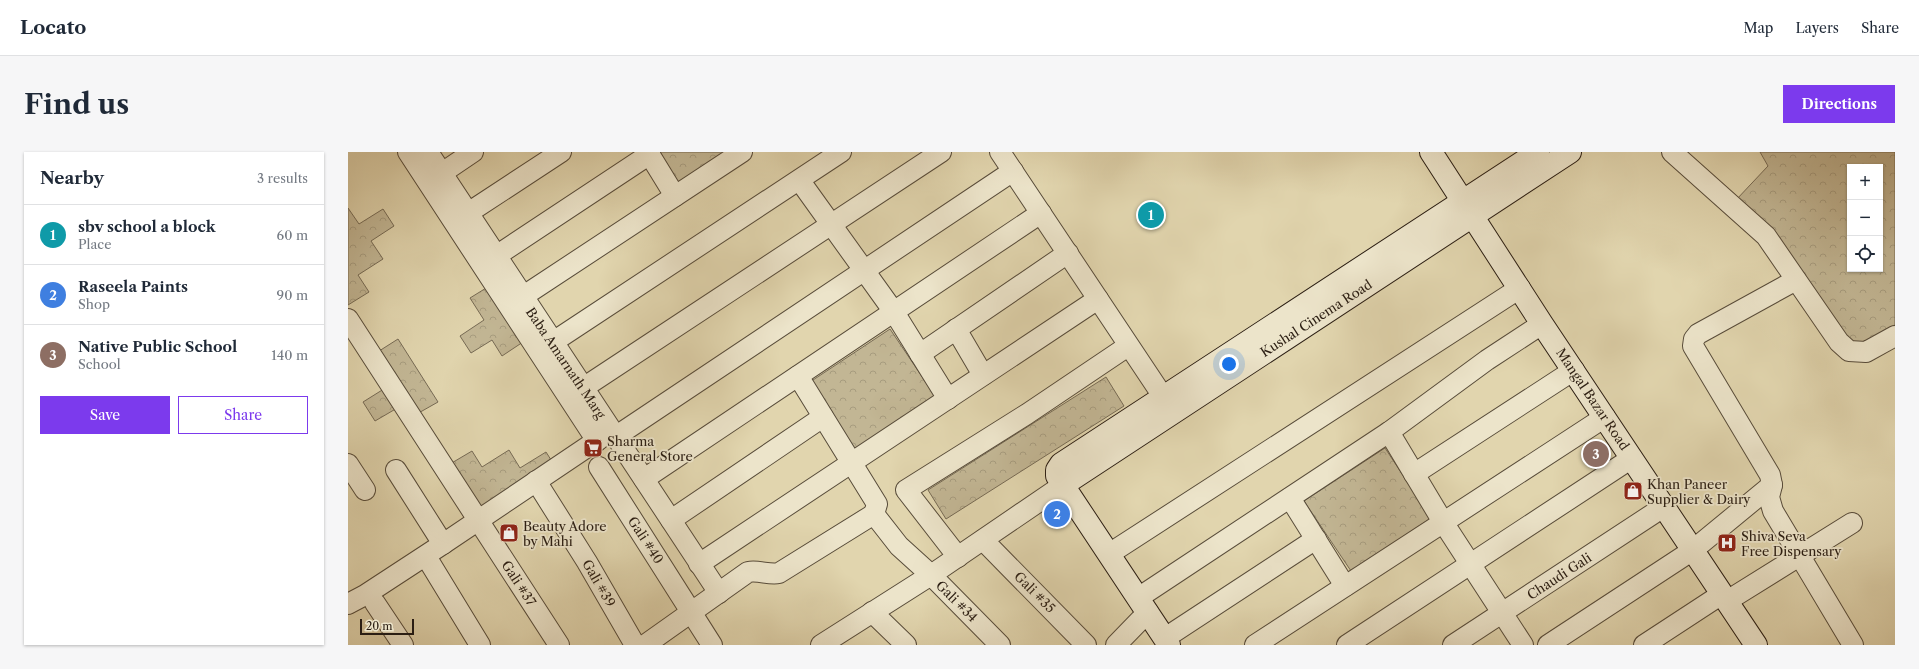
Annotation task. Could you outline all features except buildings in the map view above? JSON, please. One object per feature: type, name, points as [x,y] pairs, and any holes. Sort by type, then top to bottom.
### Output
[{"type":"street","points":[[408,152],[608,436]]},
{"type":"street","name":"Baba Amarnath Marg","points":[[428,152],[583,388],[608,436],[644,479],[719,594]]},
{"type":"street","points":[[442,173],[473,152]]},
{"type":"street","points":[[468,213],[561,152]]},
{"type":"street","points":[[522,297],[742,152]]},
{"type":"street","points":[[553,342],[800,181],[841,152]]},
{"type":"street","points":[[583,388],[941,152]]},
{"type":"street","points":[[1000,152],[1168,405]]},
{"type":"street","name":"Mangal Bazar Road","points":[[1431,152],[1542,324],[1665,506],[1725,598],[1749,643]]},
{"type":"street","name":"Kushal Cinema Road","points":[[1468,209],[1538,152]]},
{"type":"street","name":"Kushal Cinema Road","points":[[1060,477],[1468,209],[1570,152]]},
{"type":"street","points":[[1672,152],[1766,236],[1838,342],[1849,351],[1866,352],[1895,336]]},
{"type":"street","points":[[496,256],[649,153],[675,196]]},
{"type":"street","points":[[348,604],[365,595],[536,481],[864,270],[1013,171]]},
{"type":"street","points":[[800,181],[830,225],[894,312],[948,398]]},
{"type":"street","points":[[644,479],[1041,213]]},
{"type":"street","points":[[920,354],[1068,253]]},
{"type":"street","points":[[1796,280],[1698,334],[1694,339],[1693,346],[1770,475],[1772,485],[1769,497],[1773,511],[1853,645]]},
{"type":"street","points":[[1109,554],[1520,288]]},
{"type":"street","points":[[699,564],[1098,299]]},
{"type":"street","name":"Gali #37","points":[[348,319],[559,645]]},
{"type":"street","points":[[1119,644],[1143,605],[1290,498],[1389,432],[1488,360],[1542,324]]},
{"type":"street","points":[[956,329],[983,375]]},
{"type":"street","points":[[958,557],[906,490],[1027,414],[1128,346]]},
{"type":"street","points":[[1414,474],[1574,370]]},
{"type":"street","points":[[645,645],[693,613],[748,572],[771,574],[779,573],[874,514],[876,504],[850,464],[798,376]]},
{"type":"street","points":[[671,520],[823,417]]},
{"type":"street","points":[[1255,645],[1605,417]]},
{"type":"street","points":[[1389,432],[1443,522],[1523,645]]},
{"type":"street","points":[[1347,645],[1632,458]]},
{"type":"street","points":[[348,464],[365,490]]},
{"type":"street","name":"Gali #40","points":[[599,467],[712,645]]},
{"type":"street","points":[[396,470],[443,544]]},
{"type":"street","points":[[822,645],[983,540],[1060,477],[1167,642],[1316,539]]},
{"type":"street","name":"Gali #39","points":[[536,481],[587,562],[635,645]]},
{"type":"street","points":[[1548,645],[1693,550],[1772,485]]},
{"type":"street","points":[[1290,498],[1345,586]]},
{"type":"street","name":"Chaudi Gali","points":[[1453,645],[1665,506]]},
{"type":"street","name":"Gali #34","points":[[874,514],[899,546],[1000,645]]},
{"type":"street","points":[[1644,645],[1799,556],[1852,523]]},
{"type":"street","name":"Gali #35","points":[[983,540],[1086,645]]},
{"type":"street","points":[[430,563],[480,645]]},
{"type":"street","points":[[375,603],[403,645]]},
{"type":"street","points":[[872,612],[906,645]]},
{"type":"green space","points":[[654,152],[729,152],[677,186]]},
{"type":"green space","points":[[1760,152],[1895,152],[1895,325],[1849,351],[1736,200],[1768,166]]},
{"type":"green space","points":[[348,208],[359,224],[383,209],[394,226],[371,241],[383,259],[358,275],[369,292],[348,305]]},
{"type":"green space","points":[[491,285],[526,340],[502,356],[492,340],[471,353],[460,336],[484,320],[470,298]]},
{"type":"green space","points":[[890,329],[937,399],[856,452],[810,382]]},
{"type":"green space","points":[[398,339],[438,402],[415,415],[376,353]]},
{"type":"green space","points":[[1106,377],[1124,406],[946,519],[928,490]]},
{"type":"green space","points":[[387,387],[399,407],[375,421],[363,402]]},
{"type":"green space","points":[[1385,448],[1431,518],[1351,571],[1304,501]]},
{"type":"green space","points":[[509,450],[520,468],[546,452],[553,463],[479,509],[450,464],[472,451],[482,467]]},
{"type":"place","name":"sbv school a block","points":[[1151,215]]},
{"type":"place","name":"Sharma General Store","points":[[593,448]]},
{"type":"place","name":"Native Public School","points":[[1596,454]]},
{"type":"place","name":"Khan Paneer Supplier & Dairy","points":[[1633,491]]},
{"type":"place","name":"Raseela Paints","points":[[1057,514]]},
{"type":"place","name":"Beauty Adore by Mahi","points":[[509,533]]},
{"type":"place","name":"Shiva Seva Free Dispensary","points":[[1727,543]]}]
